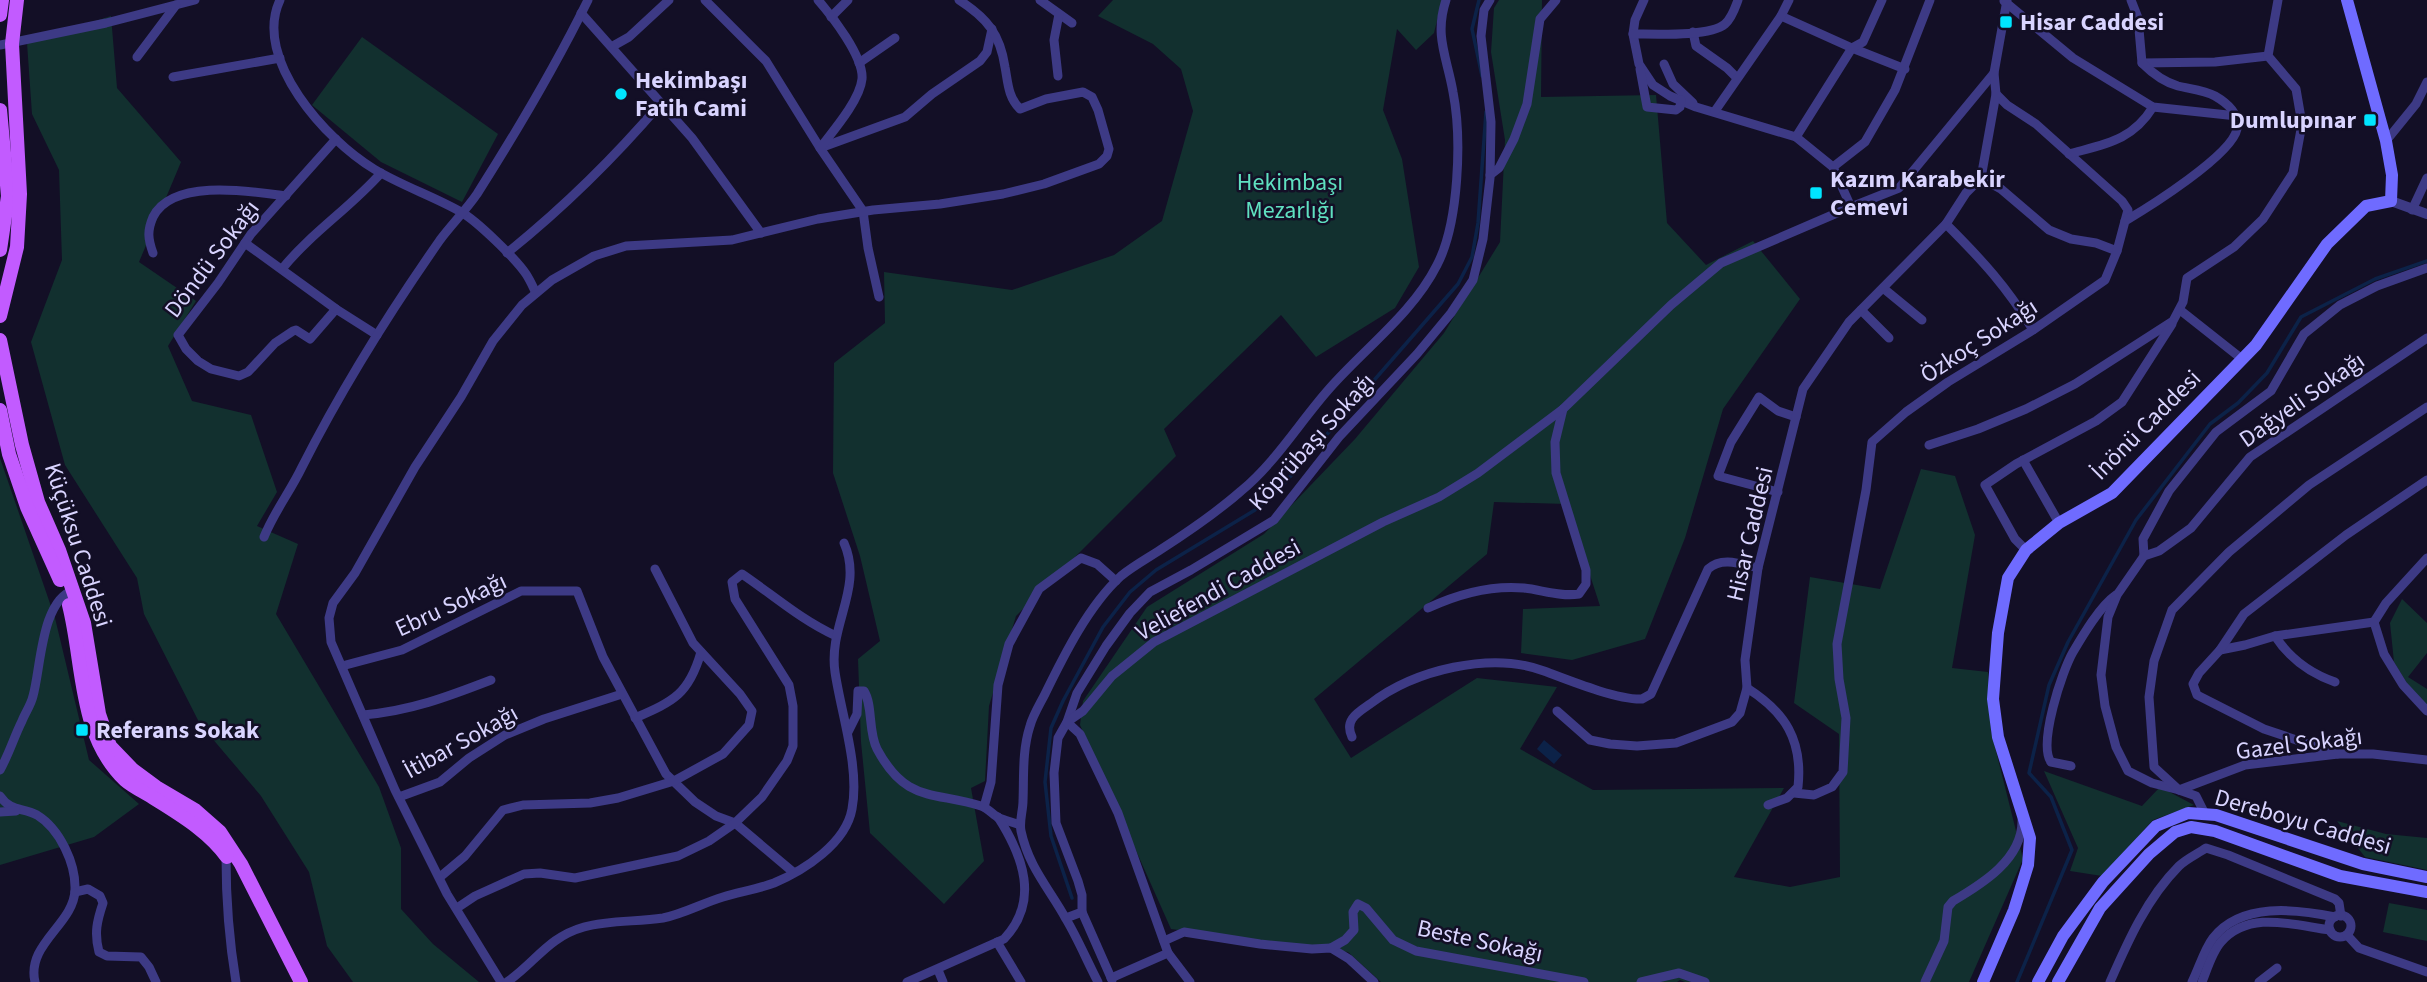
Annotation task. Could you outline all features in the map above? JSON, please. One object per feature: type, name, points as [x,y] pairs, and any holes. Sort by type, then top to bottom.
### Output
[{"type":"main road","points":[[0,15],[2,0]]},
{"type":"main road","points":[[0,316],[17,247],[20,194],[6,45],[17,0]]},
{"type":"main road","points":[[2347,0],[2386,141],[2392,175],[2391,201]]},
{"type":"main road","points":[[0,110],[8,196],[0,250]]},
{"type":"main road","name":"İnönü Caddesi","points":[[1983,982],[2014,909],[2028,865],[2030,838],[1998,737],[1993,699],[1998,633],[2008,578],[2026,550],[2059,523],[2112,493],[2256,345],[2326,244],[2366,206],[2391,201]]},
{"type":"main road","name":"Küçüksu Caddesi","points":[[0,340],[37,502],[84,624],[99,715],[110,746],[133,770],[195,810],[220,832],[241,864],[301,982]]},
{"type":"main road","name":"Küçüksu Caddesi","points":[[0,410],[9,454],[27,507],[70,591],[90,722],[104,753],[126,781],[191,821],[216,844],[226,857],[291,982]]},
{"type":"main road","name":"Dereboyu Caddesi","points":[[2038,982],[2071,925],[2103,882],[2156,826],[2188,813],[2216,815],[2363,864],[2427,877]]},
{"type":"main road","name":"Dereboyu Caddesi","points":[[2058,982],[2100,908],[2149,854],[2175,832],[2191,827],[2215,831],[2340,876],[2427,892]]},
{"type":"street","points":[[6,45],[195,0]]},
{"type":"street","points":[[280,0],[274,13],[274,35],[280,58],[299,99],[327,132],[381,173],[462,213],[526,273],[536,293]]},
{"type":"street","points":[[264,537],[271,518],[301,471],[321,428],[377,335],[442,238],[475,197],[560,57],[587,0]]},
{"type":"street","points":[[613,46],[629,37],[669,0]]},
{"type":"street","points":[[705,0],[765,61],[863,211],[879,297]]},
{"type":"street","points":[[818,0],[851,47],[859,62],[862,81],[855,97],[820,148]]},
{"type":"street","points":[[831,18],[848,0]]},
{"type":"street","points":[[501,982],[447,894],[399,797],[331,642],[329,618],[333,603],[355,573],[415,467],[461,397],[493,341],[522,305],[552,280],[594,256],[626,246],[732,240],[863,211],[940,204],[1003,194],[1044,184],[1099,164],[1107,156],[1109,149],[1092,97],[1083,92],[1046,99],[1020,109],[1013,102],[1005,63],[992,29],[985,19],[959,0]]},
{"type":"street","points":[[1040,0],[1072,23]]},
{"type":"street","name":"Köprübaşı Sokağı","points":[[1098,982],[1066,918],[1036,873],[1020,825],[1023,805],[1023,756],[1030,724],[1052,678],[1100,598],[1116,581],[1201,523],[1264,471],[1328,391],[1414,298],[1436,268],[1443,253],[1451,214],[1457,165],[1457,121],[1439,20],[1446,0]]},
{"type":"street","name":"Köprübaşı Sokağı","points":[[1112,980],[1082,912],[1082,895],[1078,881],[1056,823],[1054,773],[1058,738],[1077,693],[1130,613],[1150,592],[1274,520],[1339,437],[1390,385],[1451,313],[1473,280],[1483,240],[1490,175],[1491,122],[1481,36],[1485,10],[1490,0]]},
{"type":"street","points":[[1490,175],[1499,168],[1514,139],[1527,104],[1540,19],[1556,0]]},
{"type":"street","points":[[1644,0],[1634,20],[1633,34],[1647,107],[1676,110],[1680,107],[1681,100]]},
{"type":"street","points":[[1633,34],[1693,32],[1724,26],[1732,16],[1738,0]]},
{"type":"street","points":[[1715,111],[1781,16],[1789,0]]},
{"type":"street","points":[[1796,137],[1852,48],[1863,42],[1882,0]]},
{"type":"street","points":[[1833,167],[1865,142],[1905,69],[1930,0]]},
{"type":"street","points":[[2125,221],[2203,168],[2230,144],[2237,130],[2236,116],[2231,107],[2212,94],[2175,85],[2154,75],[2142,63],[2137,18],[2131,0]]},
{"type":"street","points":[[2268,57],[2278,0]]},
{"type":"street","points":[[2005,1],[2073,58],[2153,107],[2236,116]]},
{"type":"street","points":[[2005,1],[1994,74],[1996,94],[1982,178],[2001,189],[2049,230],[2071,239],[2096,243],[2117,251]]},
{"type":"street","points":[[137,57],[177,5]]},
{"type":"street","points":[[581,13],[692,138],[761,233]]},
{"type":"street","points":[[1058,75],[1054,40],[1059,14]]},
{"type":"street","points":[[1781,16],[1905,69]]},
{"type":"street","points":[[820,148],[905,117],[932,94],[980,61],[987,52],[992,29]]},
{"type":"street","points":[[1693,32],[1696,46],[1737,78]]},
{"type":"street","points":[[859,62],[895,38]]},
{"type":"street","points":[[2142,63],[2215,62],[2268,57]]},
{"type":"street","points":[[2026,550],[2015,539],[1984,485],[2023,460],[2096,421],[2122,402],[2180,310],[2187,278],[2234,247],[2263,219],[2293,173],[2302,124],[2296,89],[2268,57]]},
{"type":"street","points":[[173,77],[280,58]]},
{"type":"street","points":[[1639,64],[1653,85],[1696,107],[1796,137],[1833,167],[1852,207]]},
{"type":"street","points":[[1664,64],[1673,84],[1696,107]]},
{"type":"street","name":"Veliefendi Caddesi","points":[[1067,722],[1083,711],[1112,676],[1154,642],[1383,522],[1439,497],[1478,473],[1563,409],[1671,305],[1721,262],[1899,188],[1994,74]]},
{"type":"street","points":[[2386,141],[2416,103],[2427,82]]},
{"type":"street","points":[[1996,94],[2007,105],[2036,124],[2122,201],[2128,210],[2125,221]]},
{"type":"street","points":[[507,253],[588,182],[661,103]]},
{"type":"street","points":[[2069,154],[2121,139],[2143,123],[2153,107]]},
{"type":"street","name":"Döndü Sokağı","points":[[336,139],[245,243],[178,335],[186,349],[198,361],[211,369],[239,376],[248,372],[275,343],[293,331],[296,330],[310,339],[336,309]]},
{"type":"street","points":[[282,270],[300,247],[364,193],[381,173]]},
{"type":"street","name":"Hisar Caddesi","points":[[1557,711],[1590,740],[1637,746],[1676,743],[1732,722],[1740,713],[1747,688],[1745,660],[1758,568],[1803,390],[1849,322],[1947,224],[1966,193],[1982,178]]},
{"type":"street","points":[[2412,210],[2427,178]]},
{"type":"street","points":[[153,253],[147,229],[159,205],[178,194],[225,190],[286,197]]},
{"type":"street","points":[[2391,201],[2427,214]]},
{"type":"street","name":"Özkoç Sokağı","points":[[1768,805],[1794,793],[1814,794],[1832,787],[1843,772],[1846,718],[1839,679],[1837,644],[1872,442],[1906,412],[1948,382],[2033,330],[2105,280],[2125,221]]},
{"type":"street","points":[[1947,224],[1992,271],[2015,300],[2033,330]]},
{"type":"street","points":[[245,243],[336,309],[377,335]]},
{"type":"street","name":"Dağyeli Sokağı","points":[[2144,556],[2143,539],[2169,491],[2216,432],[2271,391],[2304,334],[2352,299],[2388,281],[2427,268]]},
{"type":"street","points":[[1883,288],[1922,320]]},
{"type":"street","points":[[1861,310],[1888,338]]},
{"type":"street","points":[[2180,310],[2242,359]]},
{"type":"street","points":[[1929,445],[1978,429],[2076,384],[2173,321]]},
{"type":"street","name":"Dağyeli Sokağı","points":[[2179,790],[2152,783],[2128,771],[2116,747],[2105,706],[2101,675],[2108,617],[2117,594],[2144,556],[2160,551],[2191,528],[2250,457],[2427,338]]},
{"type":"street","points":[[1777,492],[1718,476],[1731,442],[1759,397],[1778,411],[1796,417]]},
{"type":"street","points":[[2205,814],[2196,796],[2179,790],[2154,767],[2149,697],[2154,661],[2172,610],[2229,552],[2309,485],[2427,407]]},
{"type":"street","points":[[1427,608],[1447,599],[1486,590],[1522,588],[1571,595],[1579,594],[1586,584],[1586,570],[1556,473],[1555,442],[1563,409]]},
{"type":"street","points":[[2023,460],[2059,523]]},
{"type":"street","points":[[2338,754],[2264,729],[2197,695],[2193,684],[2244,614],[2346,535],[2427,480]]},
{"type":"street","points":[[512,980],[557,938],[583,928],[623,920],[663,918],[774,883],[811,862],[847,826],[853,807],[848,732],[835,672],[836,636],[847,599],[850,577],[850,556],[844,543]]},
{"type":"street","points":[[984,807],[991,782],[998,685],[1009,644],[1026,611],[1039,589],[1082,558],[1097,564],[1116,581]]},
{"type":"street","points":[[2427,558],[2386,603],[2374,622],[2384,654],[2403,685],[2427,711]]},
{"type":"street","points":[[1352,737],[1349,727],[1352,718],[1381,695],[1420,676],[1456,667],[1514,663],[1573,682],[1642,699],[1651,694],[1708,569],[1725,561],[1758,568]]},
{"type":"street","points":[[440,877],[465,856],[503,810],[523,805],[590,803],[618,798],[674,781],[723,754],[749,725],[752,711],[693,643],[655,569]]},
{"type":"street","points":[[457,908],[475,896],[524,874],[540,873],[575,878],[678,856],[709,842],[735,823],[762,797],[787,761],[793,746],[793,706],[789,685],[736,599],[732,582],[741,574],[799,616],[836,636]]},
{"type":"street","points":[[0,770],[33,697],[51,613],[70,591]]},
{"type":"street","name":"Ebru Sokağı","points":[[342,666],[402,650],[521,591],[577,591],[603,657],[622,694]]},
{"type":"street","points":[[2071,766],[2051,762],[2047,757],[2047,735],[2056,696],[2072,654],[2104,603],[2117,594]]},
{"type":"street","points":[[2220,650],[2275,636],[2374,622]]},
{"type":"street","points":[[2275,636],[2286,653],[2299,664],[2316,676],[2335,682]]},
{"type":"street","points":[[635,719],[667,704],[680,693],[694,677],[701,652]]},
{"type":"street","points":[[363,715],[389,713],[429,704],[491,680]]},
{"type":"street","points":[[1747,688],[1774,707],[1789,727],[1799,765],[1798,787],[1794,793]]},
{"type":"street","points":[[848,732],[857,714],[858,691],[864,691],[876,746],[902,783],[928,796],[984,807],[998,817],[1020,825]]},
{"type":"street","points":[[622,694],[666,774],[695,802],[716,816],[735,823],[793,872]]},
{"type":"street","name":"İtibar Sokağı","points":[[399,797],[440,782],[469,758],[505,735],[544,719],[622,694]]},
{"type":"street","points":[[1067,722],[1080,734],[1118,813],[1168,953],[1190,982]]},
{"type":"street","name":"Gazel Sokağı","points":[[2179,790],[2245,765],[2338,754],[2373,754],[2426,761]]},
{"type":"street","points":[[0,796],[6,805],[36,815],[44,821],[65,847],[75,892],[67,912],[38,954],[32,971],[35,982]]},
{"type":"street","points":[[1925,982],[1944,941],[1948,907],[1999,870],[2022,828],[2022,807]]},
{"type":"street","points":[[0,812],[21,810]]},
{"type":"street","points":[[907,982],[1004,939],[1017,926],[1024,908],[1026,888],[1011,838],[998,817]]},
{"type":"street","points":[[2110,982],[2153,897],[2180,865],[2206,848],[2335,899],[2339,903],[2338,916],[2330,923],[2330,930],[2335,936],[2347,935]]},
{"type":"street","points":[[226,857],[226,903],[236,982]]},
{"type":"street","points":[[75,892],[88,889],[100,897],[103,903],[96,922],[95,937],[99,952],[107,956],[141,957],[156,982]]},
{"type":"street","name":"Beste Sokağı","points":[[1331,948],[1354,930],[1353,912],[1358,904],[1366,908],[1393,940],[1416,951],[1584,982]]},
{"type":"street","points":[[2192,982],[2211,940],[2234,920],[2270,911],[2303,911],[2338,916],[2351,923],[2347,935]]},
{"type":"street","points":[[1066,918],[1082,912]]},
{"type":"street","points":[[2202,982],[2221,943],[2242,926],[2264,921],[2330,930]]},
{"type":"street","points":[[1164,941],[1184,932],[1260,944],[1331,948],[1349,959],[1374,982]]},
{"type":"street","points":[[2347,935],[2359,948],[2427,972]]},
{"type":"street","points":[[998,942],[1021,982]]},
{"type":"street","points":[[1112,980],[1168,953]]},
{"type":"street","points":[[2259,982],[2277,968]]},
{"type":"street","points":[[938,970],[943,982]]},
{"type":"street","points":[[1641,982],[1679,973],[1704,982]]},
{"type":"green space","name":"Hekimbaşı Mezarlığı","points":[[1113,0],[1442,0],[1434,33],[1416,50],[1397,29],[1383,110],[1402,159],[1419,267],[1395,308],[1316,357],[1281,315],[1164,429],[1176,456],[1016,616],[989,706],[985,781],[971,788],[984,861],[944,904],[870,833],[861,742],[858,659],[880,641],[860,556],[833,473],[834,363],[885,323],[884,272],[1012,290],[1114,255],[1162,221],[1193,111],[1181,69],[1153,44],[1098,16]]},
{"type":"green space","points":[[1499,0],[1542,0],[1541,97],[1656,95],[1667,223],[1706,265],[1753,241],[1800,299],[1723,409],[1685,538],[1645,639],[1572,660],[1521,653],[1523,609],[1600,606],[1567,504],[1494,502],[1487,554],[1314,699],[1351,758],[1477,678],[1557,687],[1520,749],[1593,790],[1784,788],[1734,877],[1790,887],[1840,877],[1839,734],[1794,703],[1810,577],[1880,589],[1921,469],[1955,476],[1975,535],[1952,668],[1988,672],[1991,731],[2023,859],[1969,982],[1381,982],[1348,952],[1171,929],[1080,725],[1083,701],[1147,607],[1264,534],[1355,439],[1444,333],[1500,242],[1505,140],[1491,52],[1494,8]]},
{"type":"green space","points":[[111,16],[117,88],[181,162],[139,262],[196,301],[168,346],[192,401],[251,415],[277,492],[257,526],[298,544],[276,614],[379,787],[401,848],[401,909],[433,944],[479,982],[353,982],[327,946],[309,872],[261,796],[200,724],[144,614],[137,578],[65,465],[31,342],[62,260],[59,170],[32,114],[27,43]]},
{"type":"green space","points":[[362,37],[498,134],[462,202],[381,162],[312,105]]},
{"type":"green space","points":[[0,458],[55,618],[89,760],[139,804],[94,837],[0,865]]},
{"type":"green space","points":[[2402,599],[2427,623],[2427,653],[2408,677],[2427,689],[2427,706],[2410,688],[2394,662],[2390,623]]},
{"type":"green space","points":[[2044,771],[2142,806],[2160,787],[2194,805],[2153,820],[2102,876],[2070,871],[2078,848]]},
{"type":"green space","points":[[2337,821],[2386,834],[2427,838],[2427,870],[2365,857]]},
{"type":"green space","points":[[2389,903],[2427,910],[2427,941],[2383,932]]},
{"type":"water","points":[[1544,740],[1562,755],[1554,764],[1537,749]]},
{"type":"waterway","points":[[1479,0],[1472,29],[1482,76]]},
{"type":"waterway","points":[[1072,898],[1051,836],[1045,782],[1051,728],[1063,701],[1103,627],[1130,592],[1156,570],[1255,510],[1281,487],[1458,284],[1472,257],[1478,223],[1486,112]]},
{"type":"waterway","points":[[2017,982],[2072,850],[2051,797],[2029,773],[2049,685],[2068,642],[2136,520],[2210,424],[2238,403],[2267,373],[2301,317],[2375,279],[2427,261]]},
{"type":"place","name":"Hisar Caddesi","points":[[2006,22]]},
{"type":"place","name":"Hekimbaşı Fatih Cami","points":[[621,94]]},
{"type":"place","name":"Dumlupınar","points":[[2370,120]]},
{"type":"place","name":"Kazım Karabekir Cemevi","points":[[1816,193]]},
{"type":"place","name":"Referans Sokak","points":[[82,730]]}]
